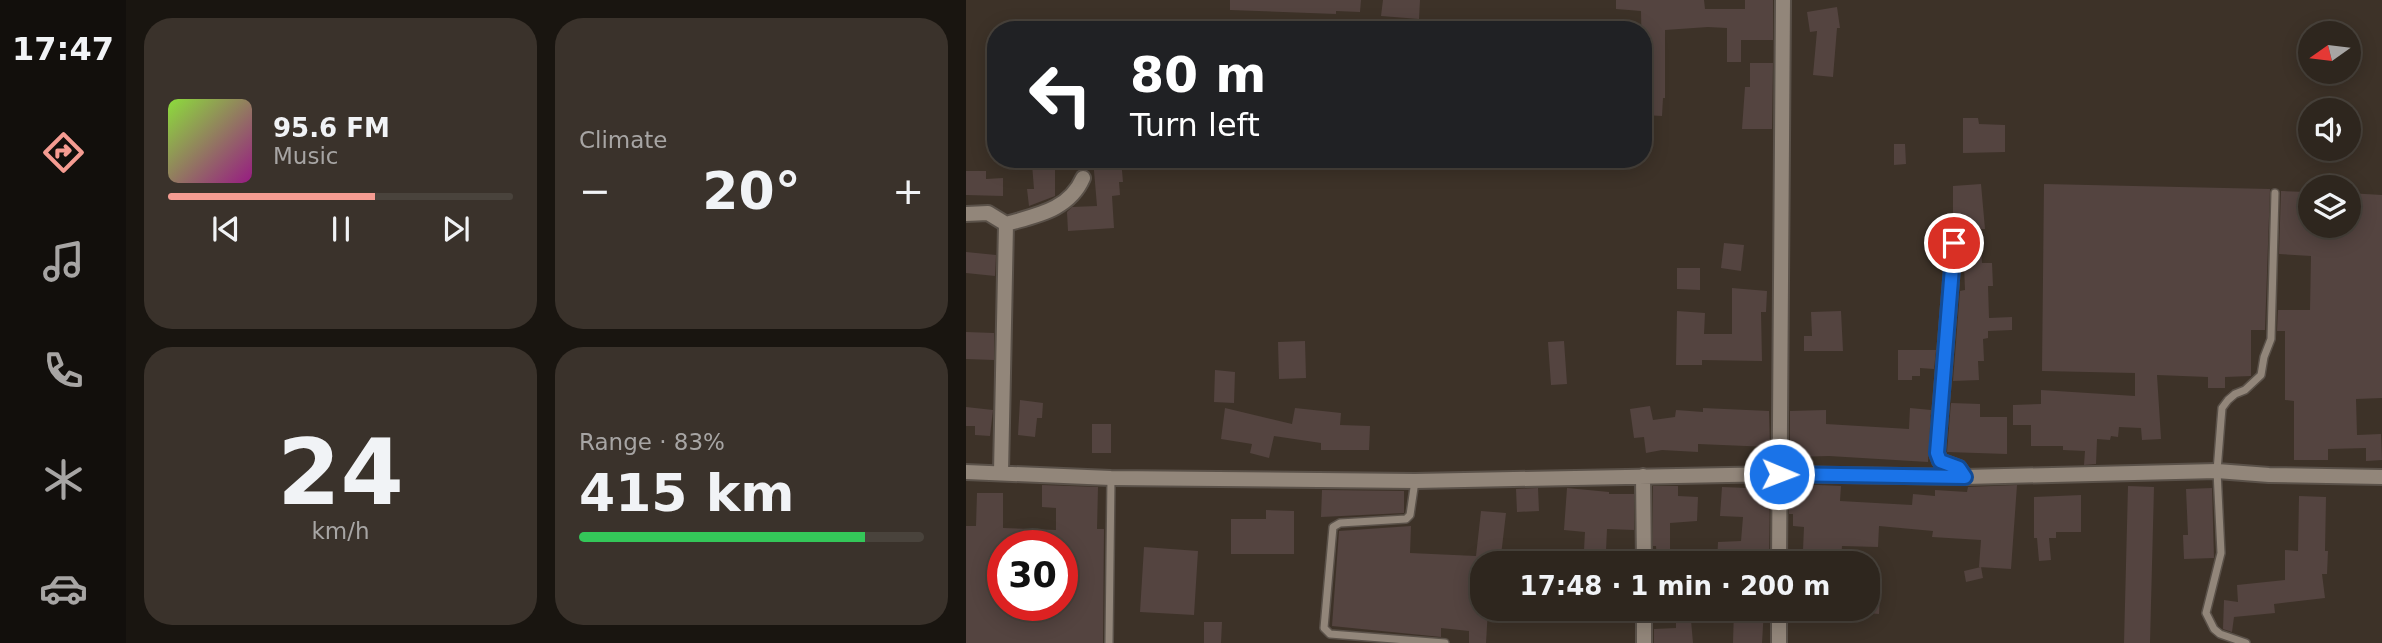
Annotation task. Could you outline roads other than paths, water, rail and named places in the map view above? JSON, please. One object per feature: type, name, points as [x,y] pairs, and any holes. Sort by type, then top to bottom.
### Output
[{"type":"street","points":[[1779,551],[1783,0]]},
{"type":"street","points":[[966,214],[988,214],[1006,224],[1042,214],[1064,203],[1079,189],[1083,178]]},
{"type":"street","points":[[1001,473],[1006,224]]},
{"type":"street","points":[[1954,243],[1937,453],[1940,461],[1959,468],[1965,477]]},
{"type":"street","points":[[966,472],[1111,478],[1415,481],[1779,474],[1965,477],[2217,471],[2269,475],[2382,477]]},
{"type":"street","points":[[1643,476],[1644,551]]},
{"type":"street","points":[[1644,621],[1644,643]]},
{"type":"street","points":[[1779,621],[1779,643]]},
{"type":"lane","points":[[2246,643],[2236,642],[2214,629],[2206,613],[2221,554],[2217,471],[2222,408],[2235,394],[2245,390],[2261,375],[2271,339],[2275,192]]},
{"type":"lane","points":[[1110,643],[1111,478]]},
{"type":"lane","points":[[1415,481],[1410,515],[1406,519],[1340,523],[1333,527],[1324,628],[1330,634],[1445,643]]}]
